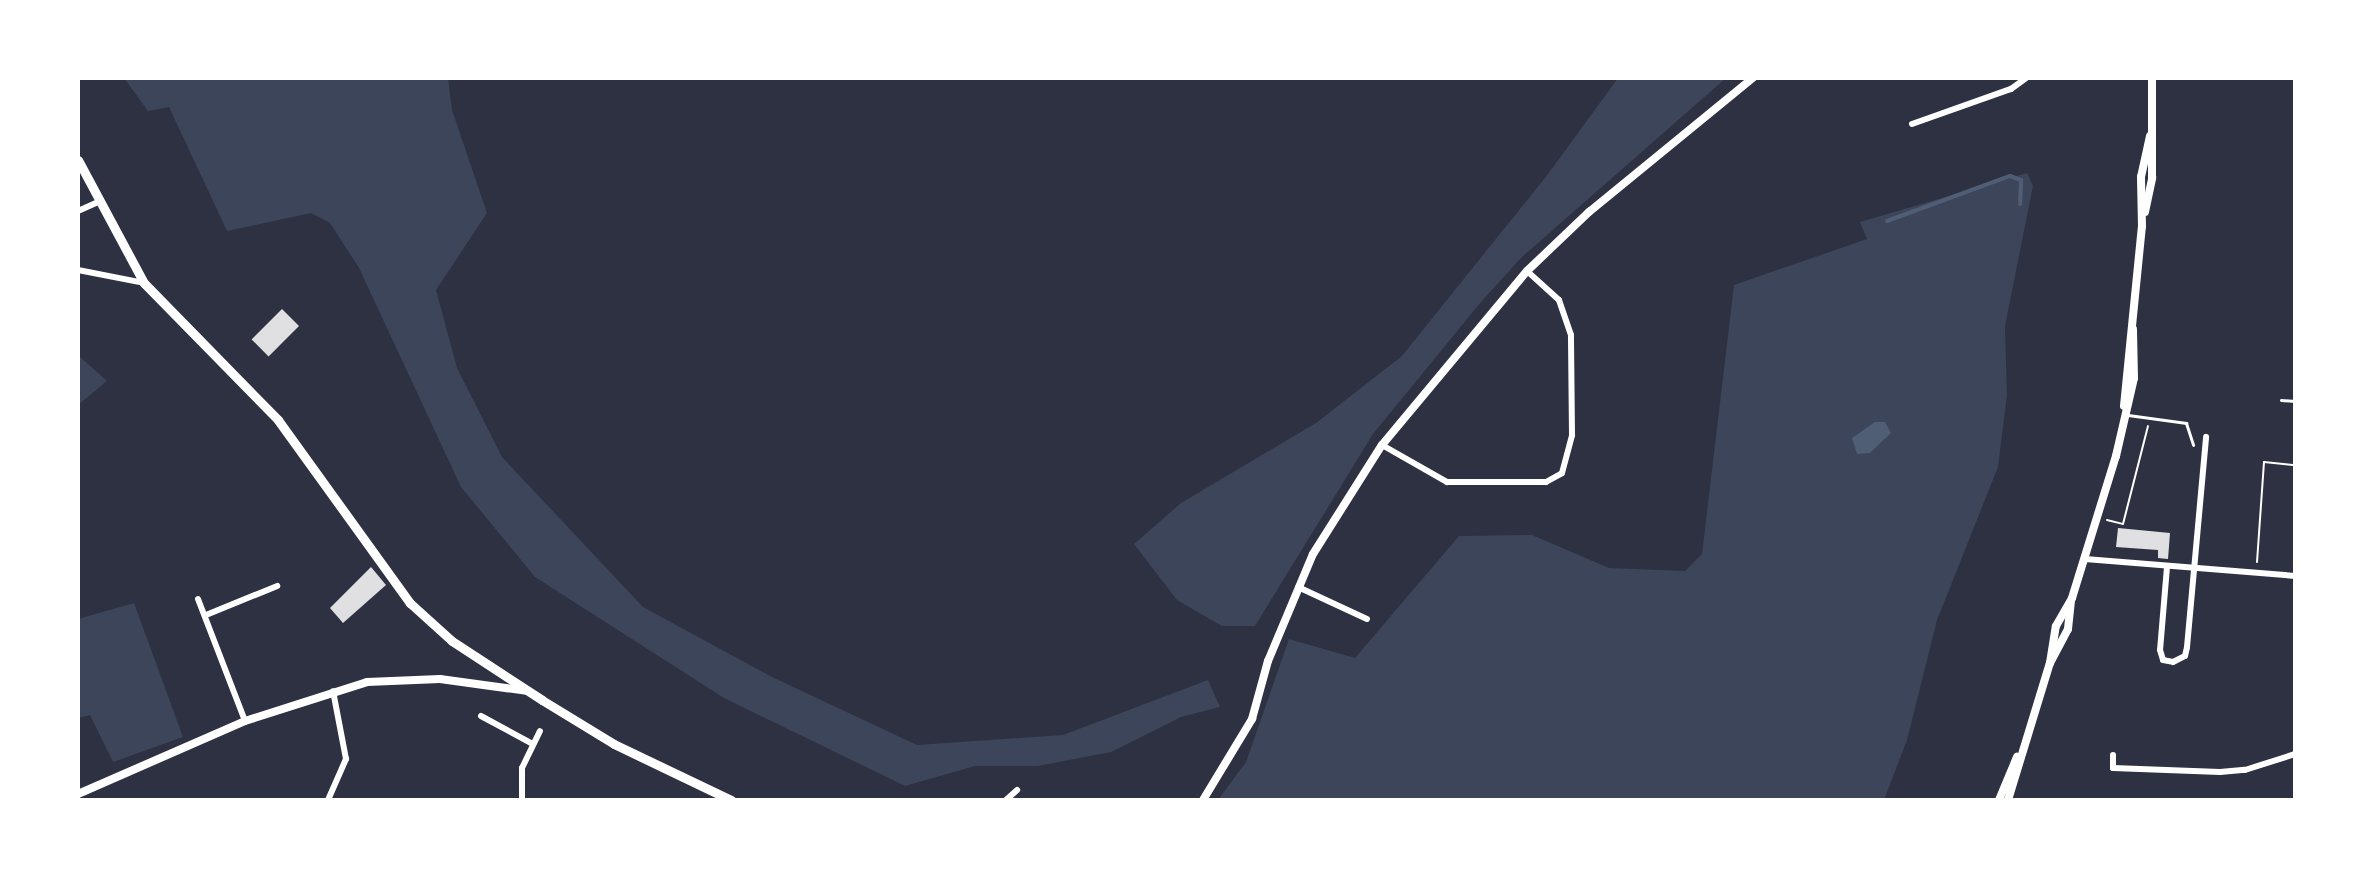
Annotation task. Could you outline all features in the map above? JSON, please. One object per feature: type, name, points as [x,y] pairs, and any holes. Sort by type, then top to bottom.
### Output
[{"type":"main road","points":[[78,160],[144,283],[278,420],[410,603],[452,641],[614,744],[731,800]]},
{"type":"street","points":[[1203,800],[1252,719],[1268,661],[1298,587],[1382,445],[1527,271],[1589,212],[1753,78]]},
{"type":"street","points":[[1912,124],[2011,89],[2026,78]]},
{"type":"street","points":[[2008,800],[2050,663],[2056,626],[2072,598],[2099,518],[2134,378],[2133,329],[2142,226],[2152,178],[2152,78]]},
{"type":"street","points":[[78,211],[98,202]]},
{"type":"street","points":[[78,270],[144,283]]},
{"type":"street","points":[[1382,445],[1447,482],[1546,482],[1562,473],[1572,435],[1571,335],[1559,300],[1527,271]]},
{"type":"street","points":[[2167,567],[2160,650],[2163,660],[2173,662],[2185,656],[2206,437]]},
{"type":"street","points":[[2085,559],[2295,576]]},
{"type":"street","points":[[206,615],[277,586]]},
{"type":"street","points":[[1298,587],[1367,619]]},
{"type":"street","points":[[198,599],[245,721]]},
{"type":"street","points":[[78,794],[245,721],[367,682],[440,679],[529,691]]},
{"type":"street","points":[[329,800],[346,759],[333,691]]},
{"type":"street","points":[[481,716],[531,743]]},
{"type":"street","points":[[522,800],[520,778],[531,743],[540,731]]},
{"type":"street","points":[[1999,800],[2021,751]]},
{"type":"street","points":[[2113,755],[2113,768],[2220,772],[2245,770],[2295,754]]},
{"type":"street","points":[[1006,800],[1017,790]]},
{"type":"lane","points":[[2281,400],[2295,401]]},
{"type":"lane","points":[[2124,415],[2186,423],[2193,445]]},
{"type":"path","points":[[2099,518],[2123,524],[2149,418]]},
{"type":"path","points":[[2256,573],[2264,462],[2295,465]]},
{"type":"shaded area","points":[[124,78],[448,78],[452,110],[487,213],[436,290],[457,368],[502,457],[643,607],[772,677],[917,745],[1063,735],[1208,680],[1220,707],[1181,717],[1111,752],[1038,766],[975,766],[905,786],[724,698],[535,577],[461,487],[359,268],[330,223],[311,213],[227,231],[169,107],[148,111]]},
{"type":"shaded area","points":[[1618,78],[1726,78],[1521,258],[1481,302],[1373,434],[1255,626],[1222,626],[1177,600],[1134,544],[1181,503],[1316,423],[1402,356],[1548,174]]},
{"type":"shaded area","points":[[2027,173],[2033,186],[2005,326],[2007,395],[1998,467],[1937,620],[1907,740],[1884,800],[1218,800],[1246,762],[1289,639],[1355,658],[1459,536],[1532,535],[1609,568],[1685,571],[1702,554],[1734,285],[1867,239],[1860,222]]},
{"type":"shaded area","points":[[78,355],[107,381],[78,405]]},
{"type":"shaded area","points":[[1875,422],[1885,422],[1891,433],[1870,453],[1857,454],[1852,438]]},
{"type":"shaded area","points":[[134,603],[183,737],[113,762],[90,715],[78,718],[78,619]]},
{"type":"building","points":[[282,309],[299,326],[269,356],[252,339]]},
{"type":"building","points":[[2118,528],[2170,533],[2168,559],[2158,558],[2158,550],[2116,547]]},
{"type":"building","points":[[371,567],[386,585],[343,623],[330,608]]},
{"type":"waterway","points":[[1887,221],[2010,176],[2021,180],[2020,204]]}]
